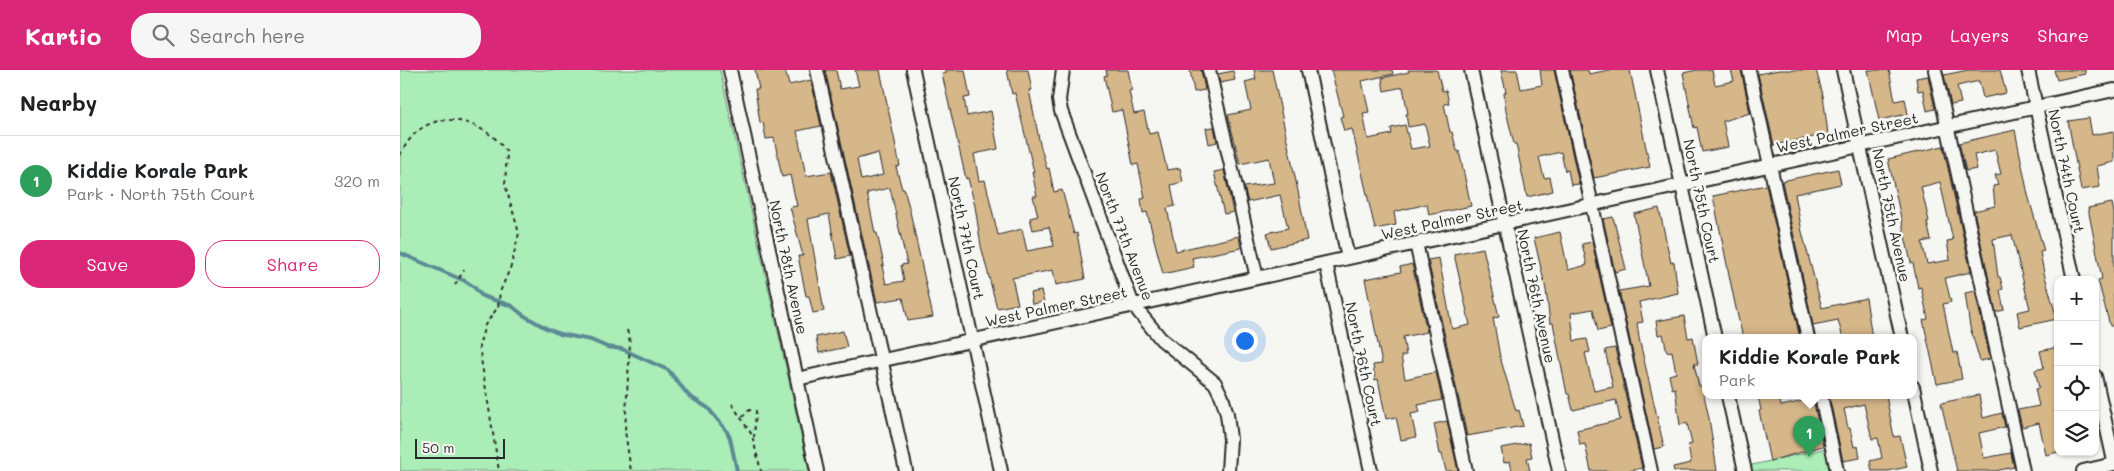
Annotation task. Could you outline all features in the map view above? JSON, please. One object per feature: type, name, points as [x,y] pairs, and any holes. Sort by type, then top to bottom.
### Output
[{"type":"street","name":"North 78th Avenue","points":[[730,70],[816,471]]},
{"type":"street","points":[[817,70],[906,471]]},
{"type":"street","name":"North 77th Court","points":[[913,70],[1001,471]]},
{"type":"street","name":"North 77th Avenue","points":[[1063,70],[1059,100],[1061,111],[1133,305],[1161,339],[1214,383],[1227,414],[1230,439],[1228,471]]},
{"type":"street","points":[[1209,70],[1257,278]]},
{"type":"street","points":[[1308,70],[1348,258]]},
{"type":"street","name":"North 76th Avenue","points":[[1471,70],[1559,471]]},
{"type":"street","points":[[1562,70],[1651,471]]},
{"type":"street","name":"North 75th Court","points":[[1657,70],[1715,334]]},
{"type":"street","points":[[1750,70],[1807,334]]},
{"type":"street","name":"North 75th Avenue","points":[[1843,70],[1901,334]]},
{"type":"street","points":[[1935,70],[2023,471]]},
{"type":"street","name":"North 74th Court","points":[[2028,70],[2073,276]]},
{"type":"street","name":"West Palmer Street","points":[[797,379],[2114,90]]},
{"type":"street","points":[[1416,243],[1466,471]]},
{"type":"street","name":"North 76th Court","points":[[1326,263],[1371,471]]},
{"type":"street","points":[[2083,471],[2114,463],[2099,394]]},
{"type":"street","points":[[1729,399],[1744,471]]},
{"type":"street","points":[[1822,399],[1838,471]]},
{"type":"street","points":[[1915,399],[1931,471]]},
{"type":"path","points":[[400,155],[414,134],[432,123],[441,121],[470,124],[491,136],[503,146],[508,159],[505,184],[519,233],[498,307],[485,325],[479,346],[499,471]]},
{"type":"path","points":[[455,285],[464,270]]},
{"type":"path","points":[[627,330],[630,342],[625,431],[630,471]]},
{"type":"path","points":[[732,404],[742,417],[754,440],[761,471]]},
{"type":"path","points":[[742,417],[749,410],[756,411],[754,440]]},
{"type":"green space","points":[[400,70],[720,70],[809,471],[400,471]]},
{"type":"green space","points":[[1827,448],[1833,471],[1749,471],[1748,466]]},
{"type":"building","points":[[755,70],[785,70],[789,85],[811,80],[821,126],[797,131],[806,176],[831,172],[850,256],[837,259],[829,214],[808,219],[824,311],[813,313],[809,296],[806,296],[798,256],[803,256],[790,207],[797,206],[790,175],[782,177],[774,138],[766,139],[763,122],[760,123],[755,89],[759,89]]},
{"type":"building","points":[[825,70],[836,70],[840,89],[859,86],[855,70],[880,70],[900,166],[896,167],[909,207],[933,317],[908,321],[903,298],[877,302]],"holes":[[[878,153],[883,175],[861,180],[857,159]],[[890,188],[907,264],[901,265],[904,281],[886,284],[882,266],[884,265],[867,193]]]},
{"type":"building","points":[[946,70],[965,70],[970,97],[964,98],[967,116],[991,111],[998,149],[974,154],[979,181],[985,180],[998,235],[1022,229],[1027,251],[1054,246],[1049,227],[1033,230],[1030,218],[1038,216],[1033,196],[1037,196],[1032,172],[1034,172],[1015,93],[1012,94],[1007,70],[1028,70],[1032,90],[1029,90],[1040,144],[1047,169],[1049,168],[1054,192],[1062,190],[1074,234],[1077,233],[1085,279],[1056,285],[1053,270],[1012,278],[1018,304],[997,308],[981,246],[975,206],[968,178],[966,179],[942,74],[946,73]]},
{"type":"building","points":[[1106,70],[1128,70],[1132,90],[1129,91],[1134,114],[1144,112],[1149,134],[1158,132],[1167,170],[1180,168],[1183,182],[1171,185],[1175,206],[1167,208],[1176,251],[1239,236],[1241,248],[1192,258],[1194,267],[1163,274],[1147,212],[1143,213],[1141,199],[1145,198],[1138,164],[1133,165],[1122,110],[1112,112],[1104,76],[1107,75]]},
{"type":"building","points":[[1190,70],[1201,70],[1205,90],[1194,92]]},
{"type":"building","points":[[1254,70],[1272,70],[1307,240],[1271,248],[1267,233],[1288,228],[1280,195],[1248,202],[1244,187],[1274,183],[1269,158],[1240,164],[1228,115],[1251,110],[1245,82],[1256,79]]},
{"type":"building","points":[[1331,70],[1392,70],[1393,74],[1362,81],[1369,112],[1363,113],[1368,139],[1392,134],[1391,128],[1405,125],[1411,149],[1430,146],[1425,124],[1408,127],[1406,114],[1408,114],[1403,87],[1384,91],[1382,78],[1409,72],[1408,70],[1437,70],[1442,91],[1446,90],[1449,103],[1444,104],[1450,132],[1452,132],[1457,151],[1459,151],[1471,206],[1429,215],[1427,204],[1394,212],[1396,225],[1375,229],[1352,129],[1344,131],[1340,117],[1343,116]]},
{"type":"building","points":[[1501,70],[1517,70],[1521,89],[1542,85],[1540,70],[1554,70],[1579,184],[1571,185],[1568,170],[1565,171],[1561,152],[1539,157],[1544,178],[1550,177],[1553,191],[1527,197],[1516,144],[1514,144],[1506,111],[1504,93],[1506,92]]},
{"type":"building","points":[[1570,70],[1588,70],[1589,74],[1609,70],[1630,70],[1650,167],[1594,178]]},
{"type":"building","points":[[1697,70],[1712,70],[1715,85],[1734,81],[1731,70],[1741,70],[1750,113],[1723,121],[1728,147],[1702,152],[1697,127],[1694,128],[1683,73]]},
{"type":"building","points":[[1779,70],[1816,70],[1823,95],[1828,134],[1774,145],[1758,74]]},
{"type":"building","points":[[1868,70],[1889,70],[1895,101],[1905,99],[1908,114],[1879,120]]},
{"type":"building","points":[[1968,70],[2000,70],[2006,93],[1983,98],[1979,81],[1957,86],[1961,103],[1951,105],[1944,75]]},
{"type":"building","points":[[2054,70],[2085,70],[2085,74],[2057,80]]},
{"type":"building","points":[[1233,71],[1235,80],[1220,83],[1218,74]]},
{"type":"building","points":[[1928,76],[1935,109],[1927,111],[1923,90],[1918,91],[1916,78]]},
{"type":"building","points":[[2089,118],[2092,135],[2114,131],[2114,162],[2097,166],[2100,187],[2081,190],[2068,121]]},
{"type":"building","points":[[1214,127],[1217,142],[1209,144],[1206,128]]},
{"type":"building","points":[[2015,130],[2028,195],[2044,251],[2040,252],[2054,308],[2054,320],[2020,327],[2017,312],[2030,309],[2012,235],[1993,239],[1998,277],[2000,277],[2003,289],[2000,290],[2004,310],[1996,312],[1974,211],[1995,206],[1993,186],[1998,185],[1995,175],[2001,174],[1995,150],[1974,155],[1977,169],[1966,171],[1959,143]]},
{"type":"building","points":[[1943,146],[1971,272],[1945,278],[1951,302],[1943,304],[1953,353],[1957,352],[1962,379],[1937,384],[1923,320],[1928,319],[1921,287],[1918,288],[1913,263],[1911,263],[1888,159]],"holes":[[[1940,182],[1953,240],[1947,241],[1950,260],[1927,264],[1922,242],[1931,240],[1927,222],[1929,221],[1921,187]]]},
{"type":"building","points":[[1838,169],[1841,184],[1795,194],[1802,232],[1822,308],[1866,298],[1871,334],[1842,334],[1838,320],[1813,325],[1782,181]]},
{"type":"building","points":[[1224,170],[1233,212],[1224,214],[1214,172]]},
{"type":"building","points":[[1766,185],[1799,334],[1742,334],[1713,196]]},
{"type":"building","points":[[2112,203],[2114,213],[2114,326],[2110,326],[2099,284],[2099,280],[2102,279],[2088,208]]},
{"type":"building","points":[[1659,208],[1671,263],[1674,262],[1678,293],[1639,302],[1643,322],[1637,323],[1639,338],[1664,447],[1654,449],[1619,291],[1649,286],[1634,214]]},
{"type":"building","points":[[1613,217],[1626,269],[1615,272],[1603,219]]},
{"type":"building","points":[[1560,232],[1568,270],[1587,265],[1582,244],[1592,242],[1611,328],[1598,331],[1593,309],[1571,313],[1574,341],[1587,339],[1590,352],[1585,353],[1594,391],[1613,387],[1605,350],[1615,348],[1642,468],[1629,471],[1591,471],[1585,444],[1580,445],[1577,430],[1620,420],[1616,400],[1573,410],[1569,394],[1567,394],[1553,323],[1550,323],[1546,290],[1534,238]]},
{"type":"building","points":[[1483,248],[1499,317],[1493,318],[1500,357],[1516,411],[1519,410],[1523,426],[1467,436],[1428,260],[1439,258],[1452,329],[1470,325],[1454,254]]},
{"type":"building","points":[[1412,264],[1427,332],[1403,337],[1406,355],[1401,356],[1405,379],[1436,372],[1442,400],[1418,405],[1420,412],[1411,414],[1416,437],[1401,440],[1396,417],[1386,419],[1378,379],[1375,380],[1373,365],[1382,364],[1365,279],[1401,272],[1400,267]]},
{"type":"building","points":[[1041,291],[1044,302],[1032,304],[1030,293]]},
{"type":"building","points":[[1975,291],[1990,359],[1980,361],[1970,327],[1965,293]]},
{"type":"building","points":[[1684,316],[1688,338],[1693,337],[1698,364],[1694,364],[1699,386],[1702,386],[1702,399],[1705,399],[1709,418],[1717,471],[1674,471],[1673,467],[1691,463],[1688,445],[1692,444],[1687,423],[1680,425],[1675,388],[1672,389],[1669,375],[1676,373],[1672,351],[1667,352],[1663,334],[1658,335],[1656,321]]},
{"type":"building","points":[[843,331],[847,347],[819,353],[816,337]]},
{"type":"building","points":[[2054,348],[2054,453],[2046,455],[2039,423],[2022,427],[2018,410],[2039,406],[2035,389],[2039,388],[2035,370],[2044,368],[2040,351]]},
{"type":"building","points":[[1979,395],[1983,418],[2002,413],[2005,427],[1979,433],[1984,458],[2011,453],[2014,467],[1995,471],[1957,471],[1941,403]]},
{"type":"building","points":[[1759,399],[1780,399],[1781,406],[1813,399],[1823,446],[1770,461],[1759,411],[1761,410]]},
{"type":"building","points":[[1830,399],[1887,399],[1894,437],[1900,436],[1907,467],[1888,471],[1872,471],[1870,461],[1882,458],[1878,438],[1872,439],[1864,404],[1844,409],[1854,447],[1858,446],[1860,458],[1843,461]]},
{"type":"building","points":[[1447,421],[1458,471],[1446,471],[1442,454],[1440,454],[1434,424]]},
{"type":"building","points":[[1529,443],[1532,457],[1527,458],[1530,471],[1512,471],[1510,461],[1504,463],[1501,448]]},
{"type":"waterway","points":[[400,253],[465,281],[482,296],[512,306],[523,315],[546,328],[560,334],[591,340],[607,347],[622,349],[668,370],[689,396],[708,408],[726,430],[730,438],[737,471]]},
{"type":"place","name":"Kiddie Korale Park","points":[[1809,457]]}]
